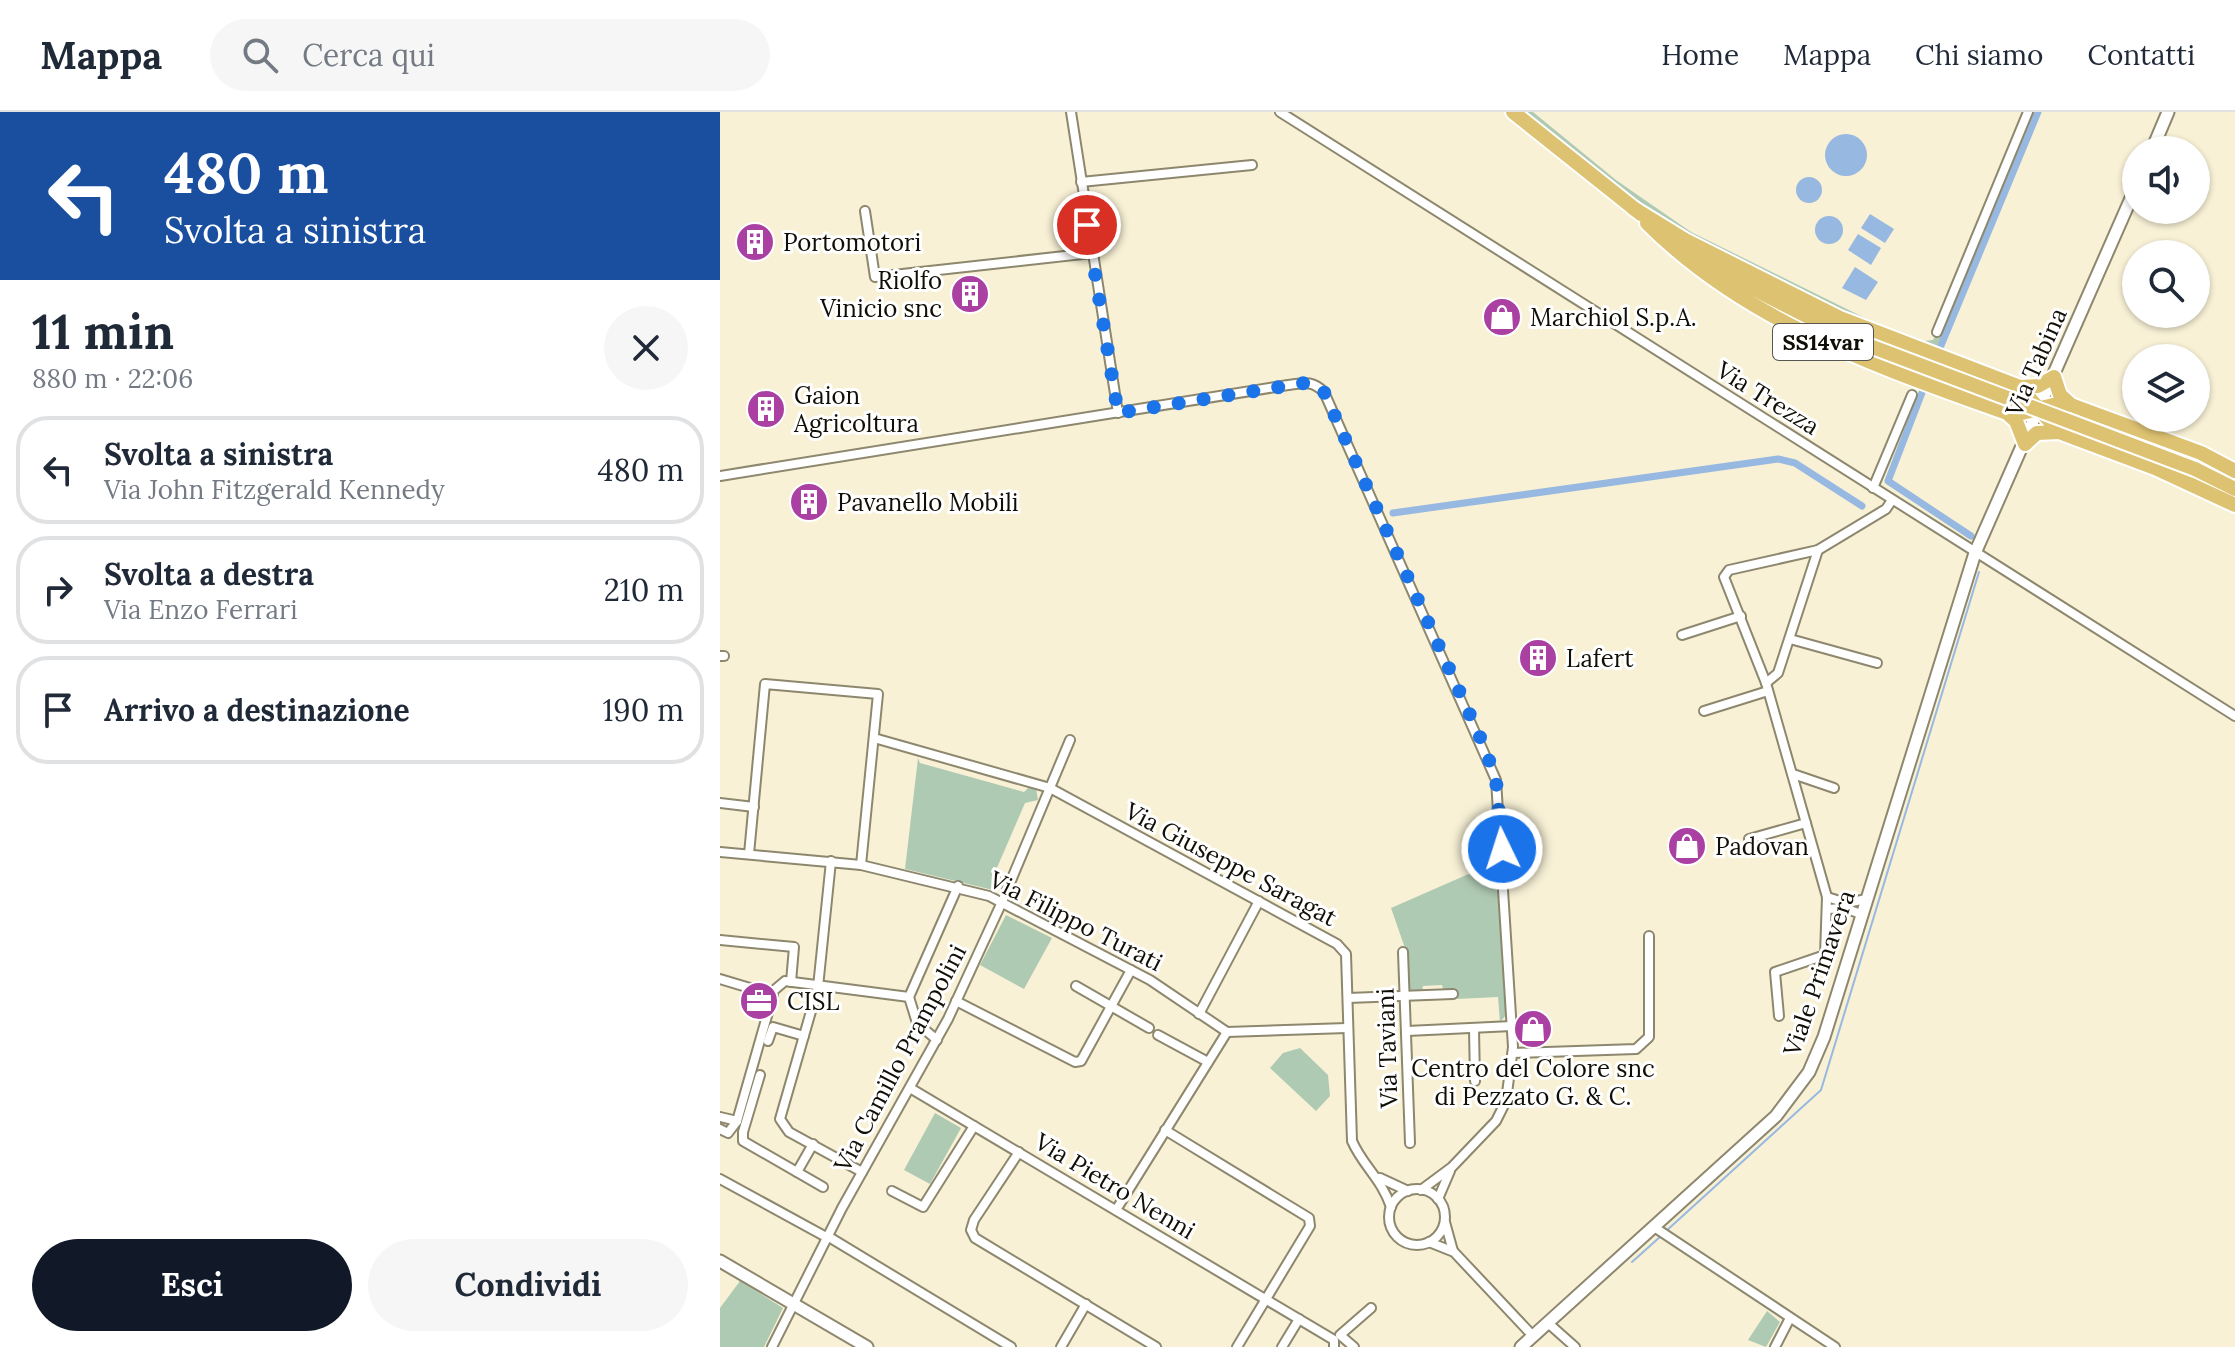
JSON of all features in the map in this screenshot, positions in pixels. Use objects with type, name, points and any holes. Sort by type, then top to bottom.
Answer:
[{"type":"highway","points":[[1513,112],[1633,208],[1744,284],[1854,340],[2195,469],[2235,489]]},
{"type":"highway","name":"SS14var","points":[[1633,208],[1685,240],[1840,318],[2020,387],[2059,432]]},
{"type":"highway","name":"SS14var","points":[[1633,208],[1705,275],[1759,310],[1865,361],[2007,413],[2028,414],[2054,404],[2071,405],[2201,453],[2235,471]]},
{"type":"highway","points":[[2020,387],[2038,386],[2054,377],[2060,395],[2071,405]]},
{"type":"highway","points":[[2007,413],[2016,421],[2025,444],[2037,433],[2059,432],[2133,459],[2235,505]]},
{"type":"main road","points":[[2158,136],[2168,112]]},
{"type":"main road","name":"Via Tabina","points":[[1975,553],[2122,219]]},
{"type":"main road","name":"Viale Primavera","points":[[1521,1347],[1656,1228],[1770,1122],[1792,1097],[1824,1037],[1975,553]]},
{"type":"main road","points":[[720,1261],[867,1347]]},
{"type":"street","points":[[1071,112],[1118,413]]},
{"type":"street","name":"Via Trezza","points":[[1280,112],[2235,716]]},
{"type":"street","points":[[1937,332],[2028,112]]},
{"type":"street","points":[[1081,182],[1252,165]]},
{"type":"street","points":[[865,211],[875,277],[1092,253]]},
{"type":"street","points":[[720,476],[1311,382],[1324,392],[1496,780],[1513,1053],[1506,1101],[1496,1121],[1452,1167],[1421,1190],[1408,1191],[1391,1207],[1390,1222],[1398,1237],[1413,1245],[1429,1242],[1440,1233],[1445,1219]]},
{"type":"street","points":[[1873,488],[1912,395]]},
{"type":"street","points":[[1779,1016],[1775,972],[1825,955],[1827,897],[1767,687],[1724,577],[1729,570],[1818,550],[1886,509],[1892,500]]},
{"type":"street","points":[[1704,711],[1767,687],[1778,673],[1818,550]]},
{"type":"street","points":[[1682,635],[1741,616]]},
{"type":"street","points":[[1790,639],[1877,663]]},
{"type":"street","points":[[749,854],[765,684],[878,694],[861,865]]},
{"type":"street","name":"Via Giuseppe Saragat","points":[[874,738],[1050,788],[1337,944],[1346,954],[1352,1141],[1357,1153],[1379,1177],[1391,1207]]},
{"type":"street","name":"Via Camillo Prampolini","points":[[772,1347],[862,1172],[937,1040],[1002,902],[1070,740]]},
{"type":"street","points":[[1793,774],[1834,788]]},
{"type":"street","points":[[720,803],[754,807]]},
{"type":"street","points":[[1749,839],[1806,823]]},
{"type":"street","name":"Via Filippo Turati","points":[[723,853],[861,865],[958,886],[1002,902],[1131,970],[1227,1032]]},
{"type":"street","points":[[831,861],[818,987],[780,1119],[789,1132],[862,1172]]},
{"type":"street","points":[[937,1040],[917,1023],[909,997],[958,886]]},
{"type":"street","points":[[1827,897],[1846,903],[1867,899]]},
{"type":"street","points":[[1199,1014],[1259,901]]},
{"type":"street","points":[[1827,909],[1845,908],[1863,915]]},
{"type":"street","points":[[1513,1053],[1636,1049],[1643,1045],[1649,1037],[1649,936]]},
{"type":"street","points":[[720,940],[794,947],[788,982]]},
{"type":"street","name":"Via Taviani","points":[[1403,952],[1410,1143]]},
{"type":"street","points":[[956,1001],[1075,1062],[1081,1061],[1131,970]]},
{"type":"street","points":[[720,979],[772,992]]},
{"type":"street","points":[[720,1129],[728,1133],[737,1121],[772,992],[788,982],[909,997]]},
{"type":"street","points":[[1076,986],[1149,1028]]},
{"type":"street","points":[[1348,998],[1453,994]]},
{"type":"street","points":[[1407,1031],[1512,1026]]},
{"type":"street","points":[[768,1041],[773,1027],[804,1036]]},
{"type":"street","points":[[1116,1210],[1227,1032],[1347,1028]]},
{"type":"street","points":[[1474,1029],[1475,1081]]},
{"type":"street","points":[[1158,1035],[1208,1062]]},
{"type":"street","points":[[760,1075],[743,1141],[823,1187]]},
{"type":"street","name":"Via Pietro Nenni","points":[[910,1088],[1334,1340],[1334,1347]]},
{"type":"street","points":[[720,1117],[737,1121]]},
{"type":"street","points":[[892,1191],[923,1207],[974,1126]]},
{"type":"street","points":[[1165,1130],[1309,1218],[1310,1226],[1237,1347]]},
{"type":"street","points":[[797,1172],[813,1144]]},
{"type":"street","points":[[1019,1152],[971,1230],[975,1238],[1156,1347]]},
{"type":"street","points":[[1438,1199],[1452,1167]]},
{"type":"street","name":"Via Giuseppe Saragat","points":[[1379,1177],[1408,1191]]},
{"type":"street","points":[[721,1183],[828,1238],[1011,1347]]},
{"type":"street","points":[[1421,1190],[1438,1199],[1454,1252]]},
{"type":"street","points":[[1656,1228],[1835,1347]]},
{"type":"street","points":[[1429,1242],[1454,1252],[1533,1336]]},
{"type":"street","points":[[1061,1347],[1086,1304]]},
{"type":"street","points":[[1354,1347],[1340,1335],[1371,1308]]},
{"type":"street","points":[[1775,1347],[1790,1318]]},
{"type":"street","points":[[1282,1347],[1299,1319]]},
{"type":"street","points":[[1548,1323],[1575,1347]]},
{"type":"green space","points":[[1521,112],[1533,112],[1616,180],[1691,232],[1875,323],[1925,341],[1933,340],[1936,335],[2029,112],[2034,112],[1936,353],[1876,330],[1699,244],[1637,204]]},
{"type":"green space","points":[[918,758],[920,763],[1024,792],[1029,787],[1036,788],[1038,800],[1025,803],[996,870],[1003,880],[1000,887],[993,890],[905,869]]},
{"type":"green space","points":[[1496,862],[1507,1014],[1500,1022],[1498,997],[1457,999],[1456,992],[1444,993],[1442,985],[1423,986],[1422,992],[1408,993],[1406,951],[1391,908]]},
{"type":"green space","points":[[1006,915],[1052,938],[1024,989],[980,965]]},
{"type":"green space","points":[[1300,1048],[1328,1075],[1330,1096],[1316,1111],[1270,1068],[1283,1053]]},
{"type":"green space","points":[[935,1113],[961,1128],[930,1184],[904,1170]]},
{"type":"green space","points":[[740,1281],[783,1308],[764,1347],[720,1347],[720,1308]]},
{"type":"green space","points":[[1767,1311],[1780,1322],[1766,1347],[1748,1340]]},
{"type":"water","points":[[1846,134],[1861,140],[1867,155],[1861,170],[1846,176],[1831,170],[1825,155],[1831,140]]},
{"type":"water","points":[[1809,177],[1818,181],[1822,190],[1818,199],[1809,203],[1800,199],[1796,190],[1800,181]]},
{"type":"water","points":[[1870,214],[1894,229],[1885,243],[1861,228]]},
{"type":"water","points":[[1829,216],[1839,220],[1843,230],[1839,240],[1829,244],[1819,240],[1815,230],[1819,220]]},
{"type":"water","points":[[1858,234],[1881,248],[1871,265],[1848,250]]},
{"type":"water","points":[[1855,267],[1878,282],[1866,300],[1842,288]]},
{"type":"waterway","points":[[1940,348],[2038,112]]},
{"type":"waterway","points":[[1923,390],[1888,481],[1971,536]]},
{"type":"waterway","points":[[1393,513],[1778,459],[1795,463],[1862,506]]},
{"type":"waterway","points":[[1665,1232],[1821,1090],[1979,572]]},
{"type":"waterway","points":[[1632,1262],[1661,1236]]},
{"type":"place","name":"Portomotori","points":[[755,242]]},
{"type":"place","name":"Riolfo Vinicio snc","points":[[970,294]]},
{"type":"place","name":"Marchiol S.p.A.","points":[[1502,317]]},
{"type":"place","name":"Gaion Agricoltura","points":[[766,409]]},
{"type":"place","name":"Pavanello Mobili","points":[[809,502]]},
{"type":"place","name":"Lafert","points":[[1538,658]]},
{"type":"place","name":"Padovan","points":[[1687,846]]},
{"type":"place","name":"CISL","points":[[759,1001]]},
{"type":"place","name":"Centro del Colore snc di Pezzato G. & C.","points":[[1533,1029]]},
{"type":"route","points":[[1087,225],[1118,413],[1311,382],[1324,392],[1484,746],[1496,780],[1502,849]]}]
